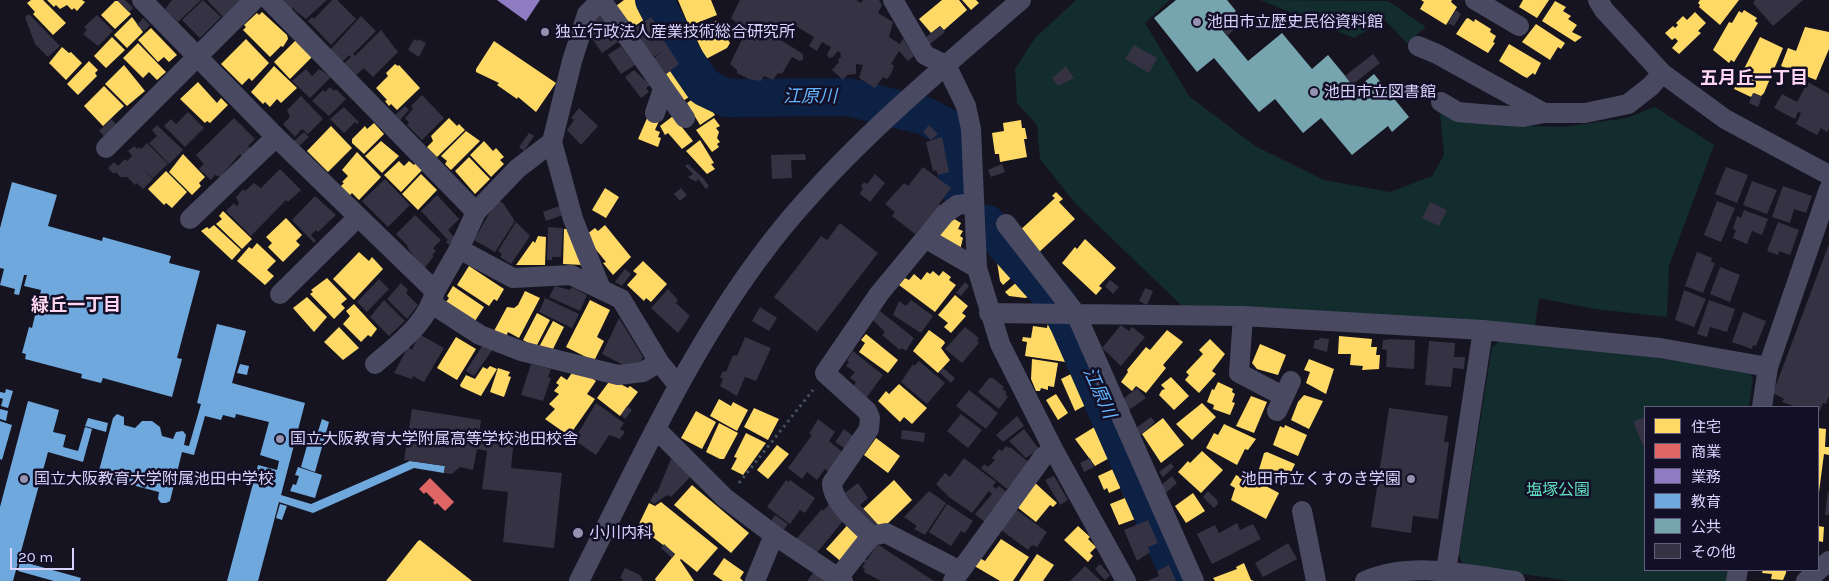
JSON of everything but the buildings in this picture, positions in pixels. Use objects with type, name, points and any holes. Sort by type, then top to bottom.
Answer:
[{"type":"street","points":[[142,0],[276,137],[358,217],[433,297],[480,335],[521,351],[618,375],[643,372],[659,362]]},
{"type":"street","points":[[106,148],[254,0]]},
{"type":"street","points":[[269,0],[476,212]]},
{"type":"street","points":[[601,289],[573,219],[552,142],[586,14],[601,0],[663,89],[686,118]]},
{"type":"street","points":[[893,0],[925,55],[946,65],[966,106],[971,129],[977,268],[989,313],[1000,344],[1053,449],[1126,581]]},
{"type":"street","points":[[579,581],[678,385],[738,288],[784,227],[833,170],[880,125],[1022,0]]},
{"type":"street","points":[[1476,0],[1503,7],[1519,26]]},
{"type":"street","points":[[1598,0],[1604,10],[1662,73],[1725,119],[1829,175]]},
{"type":"street","points":[[1418,46],[1437,54],[1544,113]]},
{"type":"street","points":[[1442,102],[1458,112],[1523,117],[1544,113],[1585,113],[1628,104],[1651,86],[1662,73]]},
{"type":"street","points":[[655,113],[663,89]]},
{"type":"street","points":[[190,219],[276,137]]},
{"type":"street","points":[[375,364],[411,333],[459,249],[476,212],[518,168],[552,142]]},
{"type":"street","points":[[1762,406],[1768,367],[1829,189]]},
{"type":"street","points":[[871,536],[832,492],[832,483],[869,429],[870,418],[867,411],[825,373],[879,294],[945,214],[957,204],[974,203]]},
{"type":"street","points":[[280,294],[358,217]]},
{"type":"street","points":[[1006,224],[1067,314],[1194,581]]},
{"type":"street","points":[[925,238],[977,268]]},
{"type":"street","points":[[459,249],[513,278],[571,275],[622,299],[659,362],[678,385]]},
{"type":"street","points":[[989,313],[1243,316],[1483,330],[1660,348],[1768,367]]},
{"type":"street","points":[[1243,316],[1239,373],[1284,396]]},
{"type":"street","points":[[1446,571],[1483,330]]},
{"type":"street","points":[[656,429],[726,498],[774,534],[840,579],[871,536],[886,533],[956,576],[1043,457],[1053,449]]},
{"type":"street","points":[[1302,511],[1316,581]]},
{"type":"street","points":[[755,581],[774,534]]},
{"type":"street","points":[[1819,570],[1829,561]]},
{"type":"street","points":[[1365,581],[1382,574],[1424,576],[1446,571],[1515,581]]},
{"type":"street","points":[[1806,581],[1818,571]]},
{"type":"path","points":[[726,498],[784,428],[825,373]]},
{"type":"green space","points":[[1076,0],[1170,0],[1145,23],[1189,96],[1255,146],[1324,180],[1390,192],[1432,176],[1444,155],[1440,113],[1472,124],[1564,127],[1626,118],[1655,107],[1714,145],[1669,266],[1667,317],[1595,309],[1539,298],[1535,326],[1183,307],[1075,203],[1040,159],[1037,125],[1017,103],[1015,69],[1035,38]]},
{"type":"green space","points":[[1260,0],[1388,1],[1426,27],[1407,43],[1385,20],[1354,38]]},
{"type":"green space","name":"塩塚公園","points":[[1501,340],[1652,357],[1747,371],[1753,377],[1749,406],[1644,406],[1644,571],[1728,571],[1727,581],[1570,581],[1468,566],[1461,561],[1459,554],[1492,347]]},
{"type":"waterway","name":"江原川","points":[[654,0],[684,58],[704,87],[727,98],[848,97],[925,116],[948,128],[956,147],[957,186],[960,190]]},
{"type":"waterway","name":"江原川","points":[[987,224],[1057,302],[1069,324],[1182,581]]},
{"type":"place","name":"池田市立歴史民俗資料館","points":[[1197,22]]},
{"type":"place","name":"独立行政法人産業技術総合研究所","points":[[545,32]]},
{"type":"place","name":"池田市立図書館","points":[[1314,92]]},
{"type":"place","name":"国立大阪教育大学附属高等学校池田校舎","points":[[280,439]]},
{"type":"place","name":"国立大阪教育大学附属池田中学校","points":[[24,479]]},
{"type":"place","name":"池田市立くすのき学園","points":[[1411,479]]},
{"type":"place","name":"小川内科","points":[[578,533]]},
{"type":"district","name":"五月丘一丁目","points":[[1754,79]]},
{"type":"district","name":"緑丘一丁目","points":[[76,306]]}]
